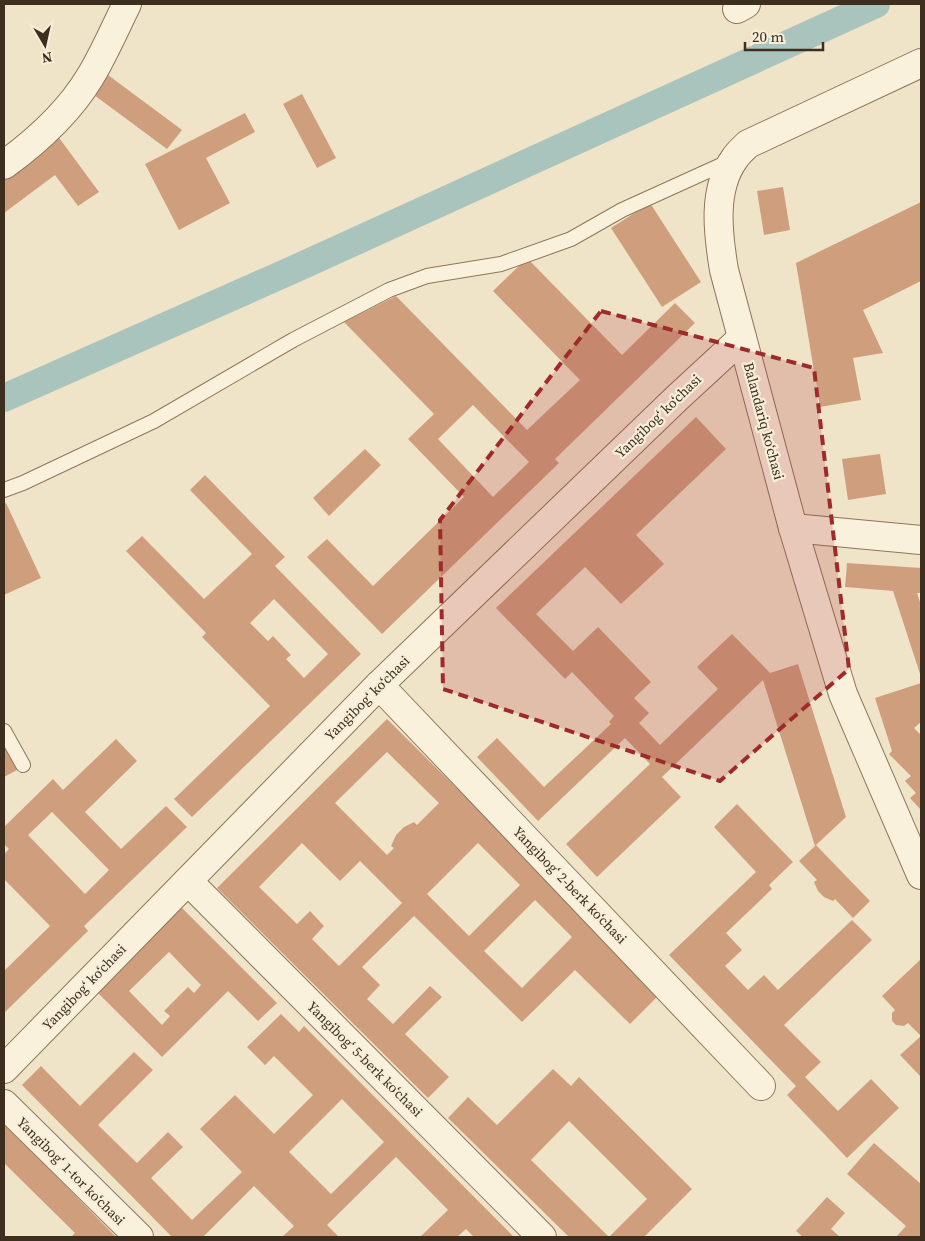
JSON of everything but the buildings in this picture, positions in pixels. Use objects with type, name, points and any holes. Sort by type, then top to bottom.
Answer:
[{"type":"street","points":[[4,164],[28,147],[64,111],[90,77],[127,4]]},
{"type":"street","name":"Balandariq koʻchasi","points":[[921,63],[748,144],[734,159],[725,178],[719,199],[720,245],[724,270],[793,528],[844,694],[921,875]]},
{"type":"street","name":"Yangibogʻ koʻchasi","points":[[4,1069],[379,685],[677,398],[742,338]]},
{"type":"street","points":[[793,528],[921,540]]},
{"type":"street","name":"Yangibogʻ 2-berk koʻchasi","points":[[379,685],[762,1086]]},
{"type":"street","name":"Yangibogʻ 5-berk koʻchasi","points":[[188,881],[542,1237]]},
{"type":"street","name":"Yangibogʻ 1-tor koʻchasi","points":[[4,1104],[139,1237]]},
{"type":"lane","points":[[4,490],[23,483],[154,421],[293,340],[389,290],[427,276],[502,264],[571,238],[622,210],[734,159]]},
{"type":"lane","points":[[4,731],[23,765]]},
{"type":"highlighted area","points":[[601,311],[814,368],[849,669],[720,781],[443,689],[440,520]]},
{"type":"waterway","points":[[4,398],[299,267],[876,4]]}]
